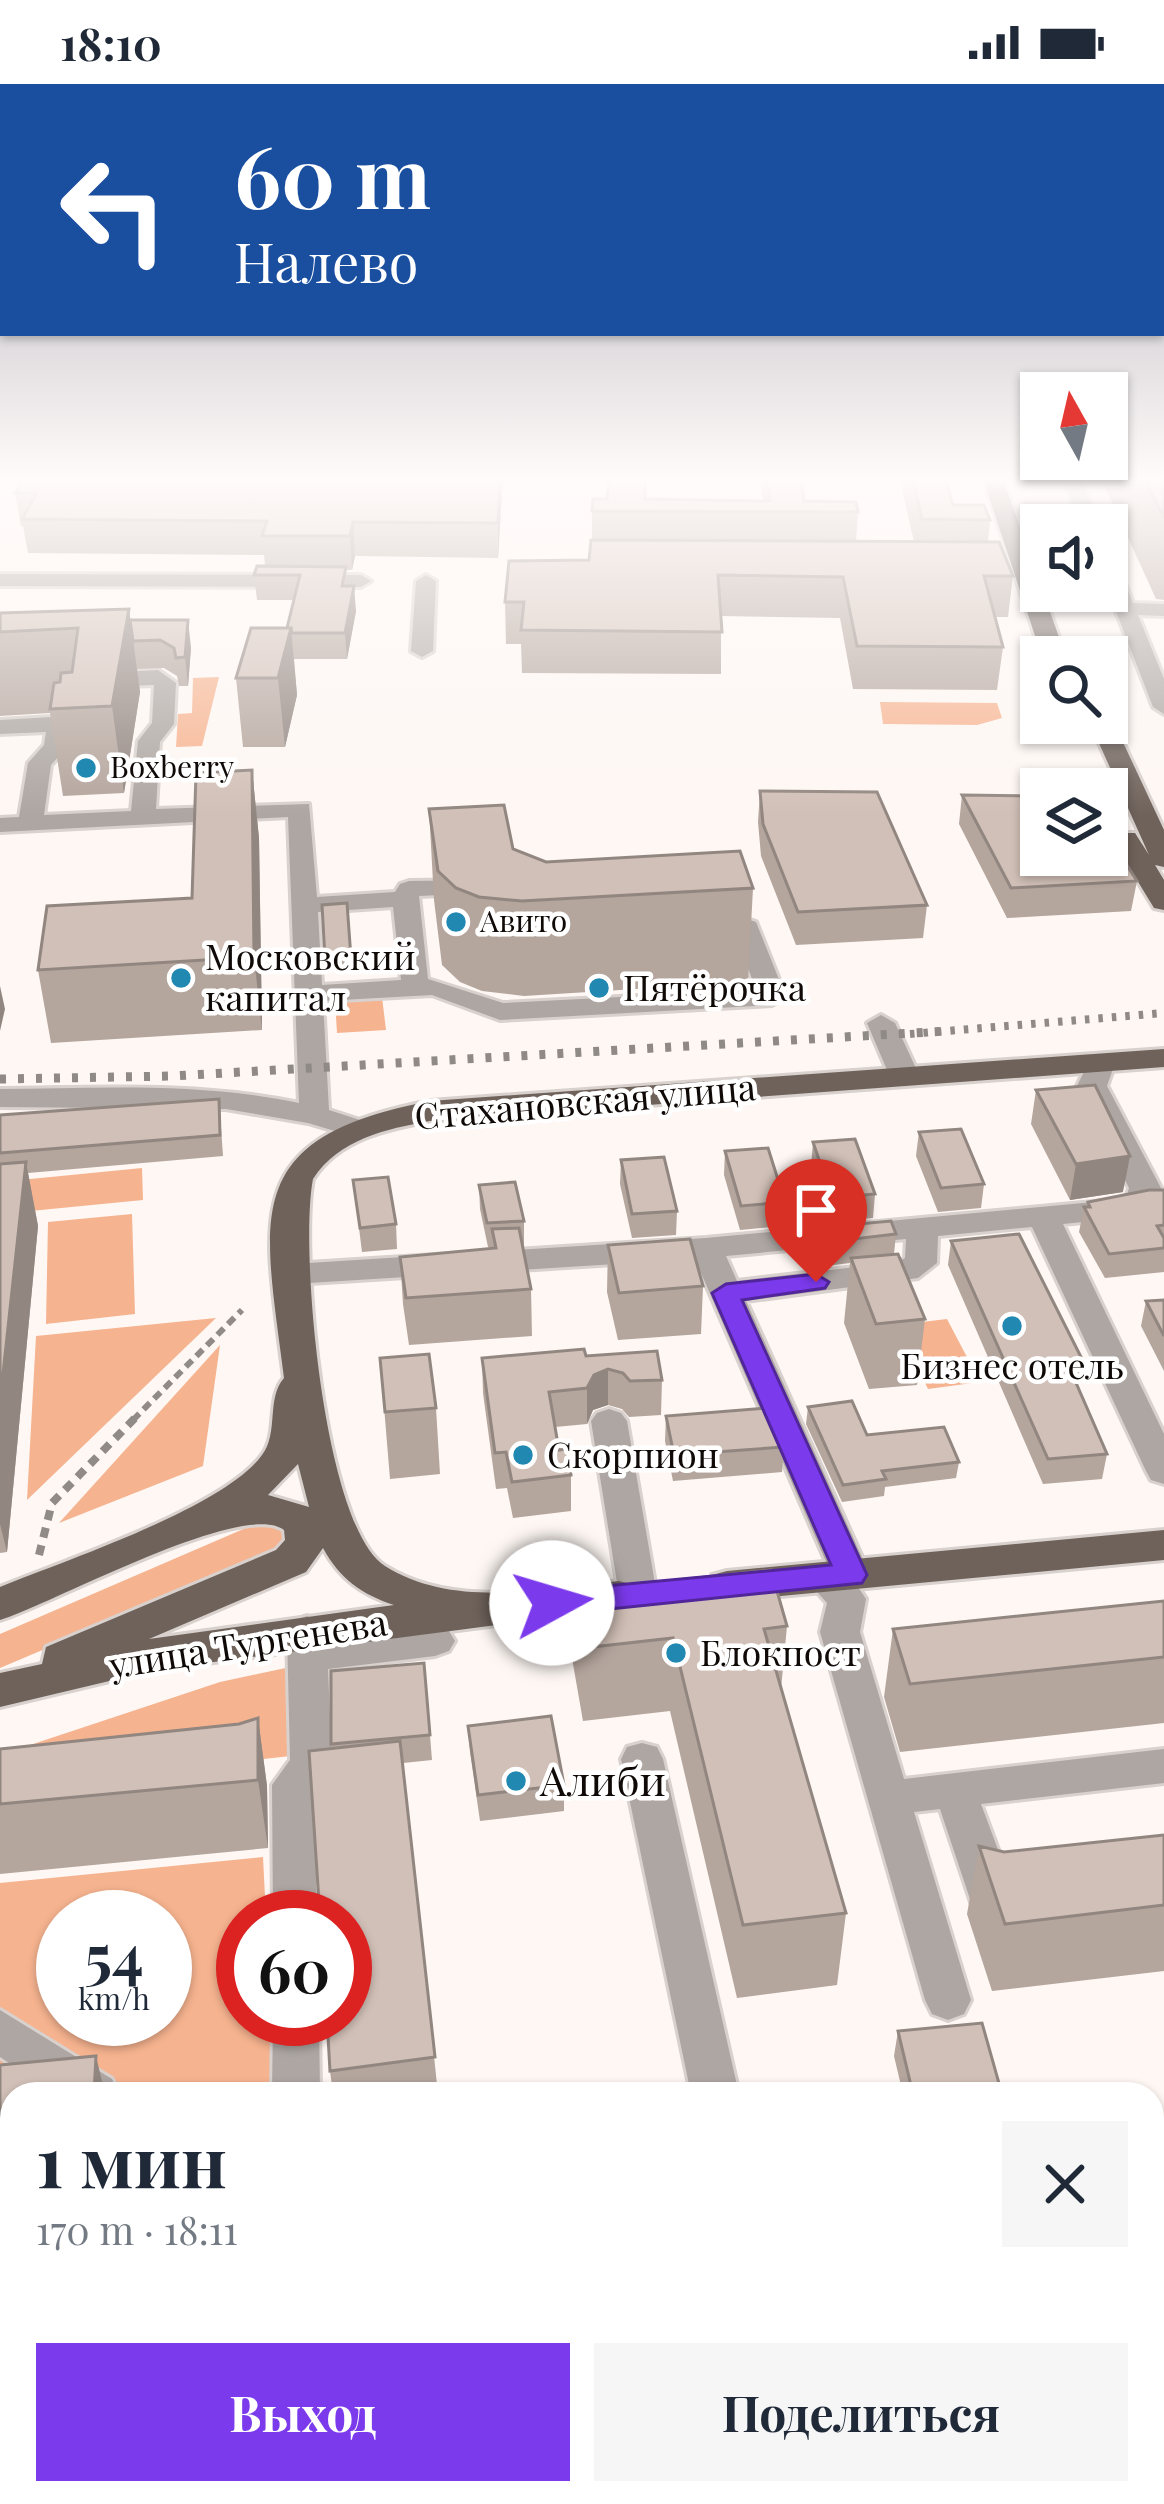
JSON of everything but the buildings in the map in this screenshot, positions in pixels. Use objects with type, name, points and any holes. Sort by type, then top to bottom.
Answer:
[{"type":"main road","points":[[1112,744],[1164,859]]},
{"type":"main road","points":[[1128,843],[1164,902]]},
{"type":"main road","name":"Стахановская улица","points":[[497,1608],[451,1606],[392,1588],[352,1563],[333,1532],[299,1359],[293,1274],[291,1207],[297,1178],[316,1154],[358,1129],[451,1109],[1164,1058]]},
{"type":"main road","points":[[0,1604],[197,1519],[241,1495],[280,1461],[286,1448],[299,1359]]},
{"type":"main road","name":"улица Тургенева","points":[[0,1688],[291,1561],[306,1542],[303,1524],[275,1509],[197,1519]]},
{"type":"main road","points":[[497,1608],[1164,1544]]},
{"type":"main road","name":"улица Тургенева","points":[[0,1688],[160,1653],[308,1644],[497,1608]]},
{"type":"street","points":[[422,651],[425,589]]},
{"type":"street","points":[[1128,609],[1164,610]]},
{"type":"street","points":[[1126,612],[1164,707]]},
{"type":"street","points":[[64,682],[164,680],[163,724],[149,741],[143,818]]},
{"type":"street","points":[[0,727],[52,724],[58,730],[55,747],[40,763],[30,824]]},
{"type":"street","points":[[0,825],[300,809],[304,905],[326,986],[314,1112]]},
{"type":"street","points":[[415,987],[405,899],[409,889],[502,884]]},
{"type":"street","points":[[304,905],[405,899]]},
{"type":"street","points":[[326,986],[435,987],[500,1012],[772,997],[746,928],[728,918],[698,919]]},
{"type":"street","points":[[881,1022],[905,1077]]},
{"type":"street","points":[[293,1274],[706,1248],[1121,1209],[1141,1200],[1145,1188],[1093,1086],[1101,1063]]},
{"type":"street","points":[[0,1098],[239,1100],[314,1112],[358,1129]]},
{"type":"street","points":[[1043,1216],[1164,1471]]},
{"type":"street","points":[[726,1293],[906,1271],[921,1263],[923,1227]]},
{"type":"street","points":[[706,1248],[847,1598],[840,1632],[948,2000]]},
{"type":"street","points":[[609,1421],[638,1594]]},
{"type":"street","points":[[295,1890],[293,1785],[311,1765],[308,1644],[436,1641]]},
{"type":"street","points":[[853,1679],[898,1675]]},
{"type":"street","points":[[642,1759],[713,2082]]},
{"type":"street","points":[[887,1798],[1164,1766]]},
{"type":"street","points":[[955,1790],[990,1898],[1033,1893]]},
{"type":"street","points":[[0,2031],[77,2082]]},
{"type":"street","points":[[296,2046],[296,2082]]},
{"type":"path","points":[[39,1555],[52,1503],[242,1310]]},
{"type":"shaded area","points":[[219,677],[202,746],[176,747],[178,714],[192,713],[193,678]]},
{"type":"shaded area","points":[[880,702],[997,703],[1002,718],[977,725],[883,724]]},
{"type":"shaded area","points":[[382,997],[386,1030],[337,1033],[335,1000]]},
{"type":"shaded area","points":[[142,1168],[143,1200],[0,1214],[0,1182]]},
{"type":"shaded area","points":[[132,1214],[135,1314],[46,1324],[48,1222]]},
{"type":"shaded area","points":[[216,1318],[27,1500],[36,1336]]},
{"type":"shaded area","points":[[947,1319],[980,1382],[928,1389],[897,1325]]},
{"type":"shaded area","points":[[220,1345],[203,1466],[59,1523]]},
{"type":"shaded area","points":[[262,1521],[294,1525],[283,1548],[0,1668],[0,1634]]},
{"type":"shaded area","points":[[295,1666],[300,1755],[0,1788],[0,1755],[220,1682]]},
{"type":"shaded area","points":[[263,1857],[265,1890],[216,1890],[216,2046],[272,2046],[274,2082],[0,2082],[0,1883]]},
{"type":"railway","points":[[945,1031],[1164,1013]]},
{"type":"railway","points":[[0,1079],[173,1076],[945,1031]]},
{"type":"railway","points":[[910,1034],[945,1031]]},
{"type":"place","name":"Boxberry","points":[[86,768]]},
{"type":"place","name":"Авито","points":[[456,922]]},
{"type":"place","name":"Московский капитал","points":[[181,978]]},
{"type":"place","name":"Пятёрочка","points":[[599,988]]},
{"type":"place","name":"Бизнес отель","points":[[1012,1326]]},
{"type":"place","name":"Скорпион","points":[[523,1455]]},
{"type":"place","name":"Блокпост","points":[[676,1653]]},
{"type":"place","name":"Алиби","points":[[516,1781]]},
{"type":"route","points":[[552,1603],[851,1575],[726,1293],[816,1282]]}]
